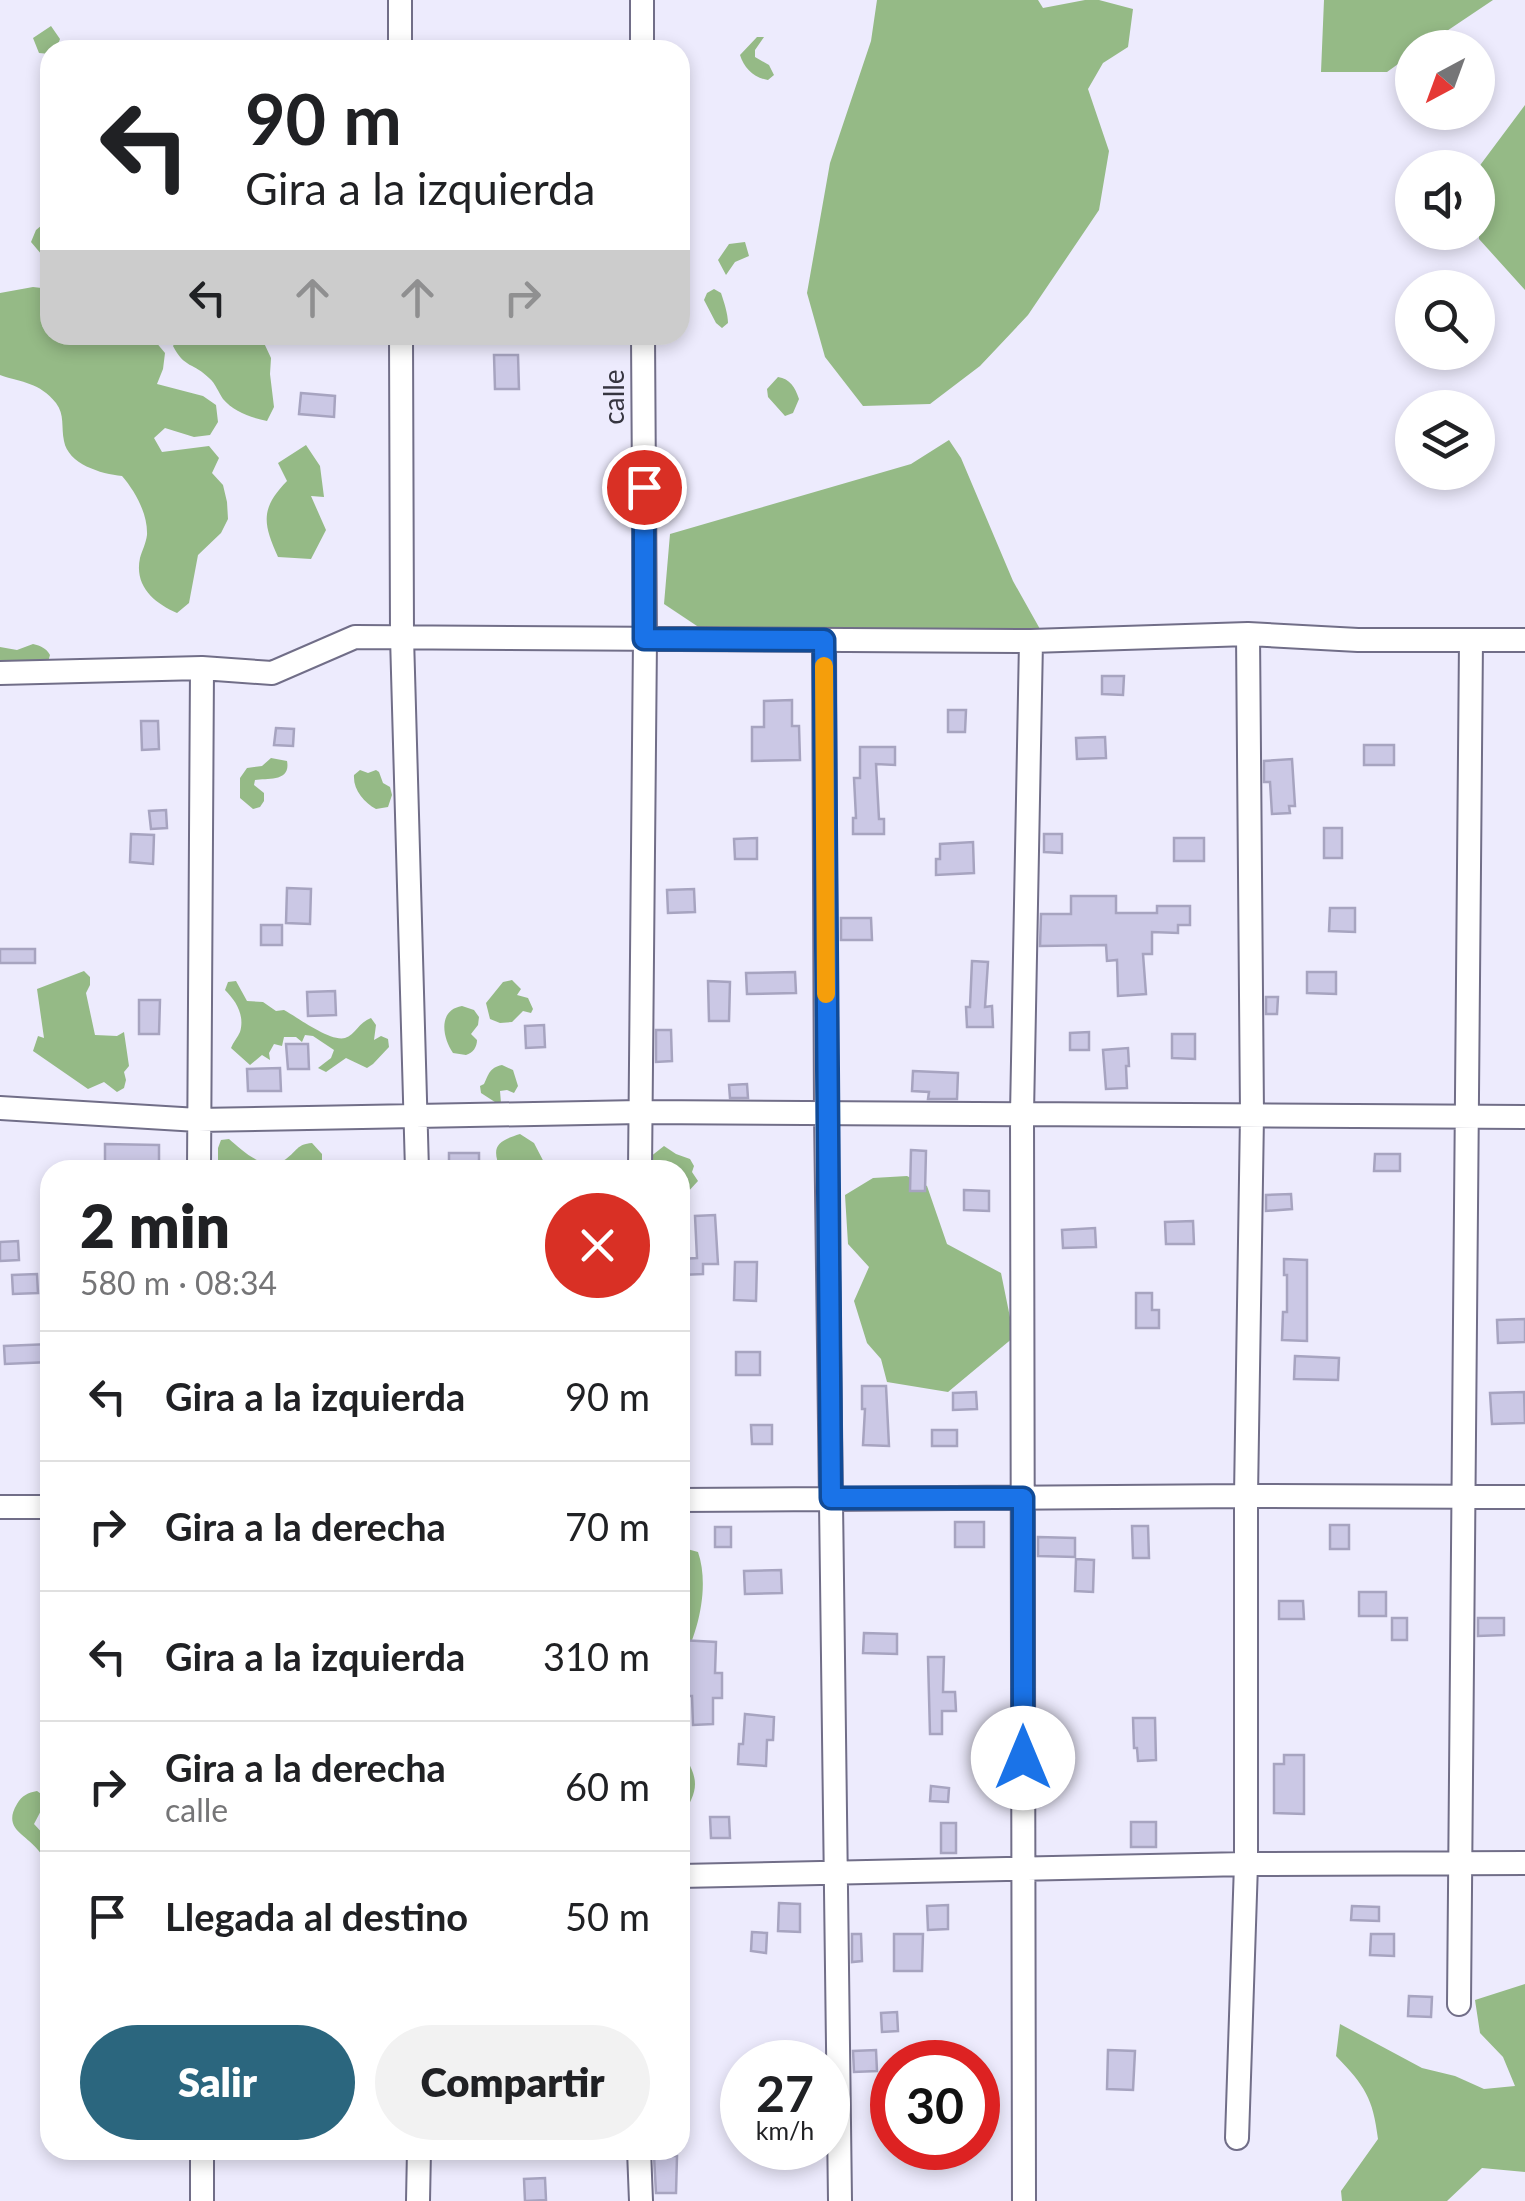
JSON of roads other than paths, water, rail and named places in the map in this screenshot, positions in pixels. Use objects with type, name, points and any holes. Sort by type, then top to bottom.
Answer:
[{"type":"street","points":[[400,0],[400,40]]},
{"type":"street","points":[[642,0],[642,40]]},
{"type":"street","points":[[401,345],[402,637],[418,1160]]},
{"type":"street","name":"calle","points":[[640,1160],[643,345]]},
{"type":"street","points":[[1237,2138],[1246,1864],[1252,1115],[1248,634]]},
{"type":"street","points":[[0,673],[202,668],[272,673],[355,637],[1031,642],[1248,634],[1358,640],[1525,640]]},
{"type":"street","points":[[824,640],[840,2201]]},
{"type":"street","points":[[1459,2004],[1471,640]]},
{"type":"street","points":[[1024,2201],[1022,1114],[1031,642]]},
{"type":"street","points":[[198,1160],[202,668]]},
{"type":"street","points":[[0,1108],[198,1120],[640,1112],[1525,1117]]},
{"type":"street","points":[[690,1500],[1525,1497]]},
{"type":"street","points":[[0,1507],[40,1507]]},
{"type":"street","points":[[690,1876],[1525,1862]]},
{"type":"street","points":[[202,2160],[202,2201]]},
{"type":"street","points":[[418,2201],[419,2160]]},
{"type":"street","points":[[640,2160],[641,2201]]}]
